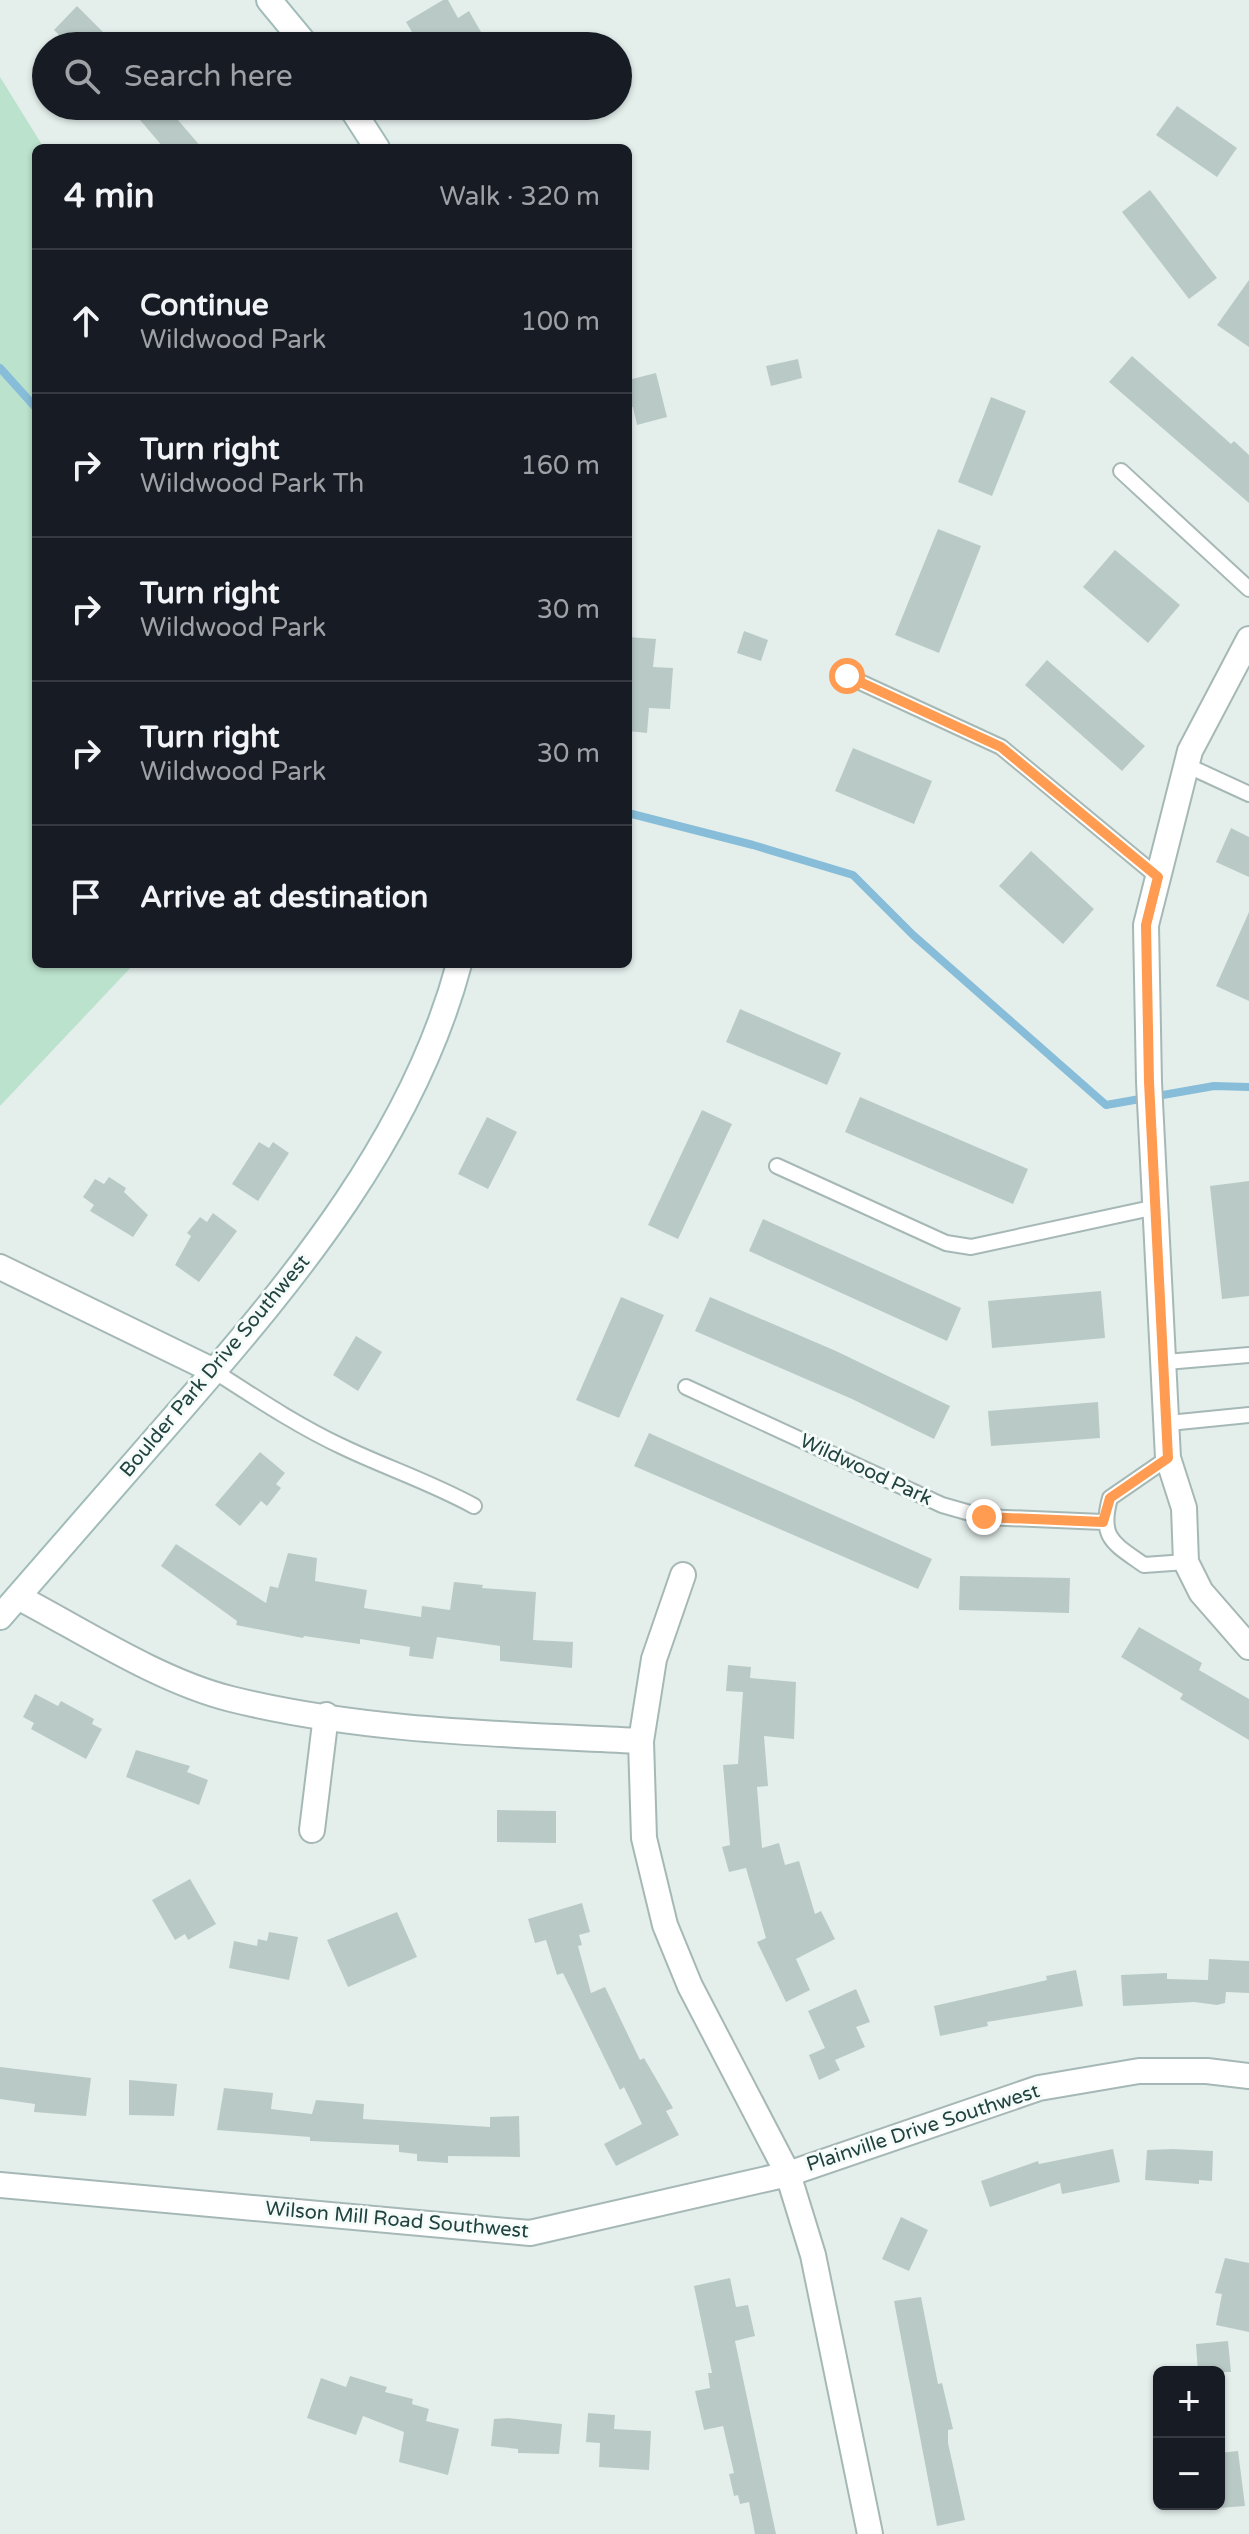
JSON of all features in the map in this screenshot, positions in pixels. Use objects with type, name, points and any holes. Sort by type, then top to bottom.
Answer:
[{"type":"street","points":[[269,0],[295,32]]},
{"type":"street","points":[[359,120],[374,144]]},
{"type":"street","points":[[1249,639],[1190,751],[1146,925],[1149,1082],[1166,1362],[1168,1458],[1184,1508],[1186,1562],[1201,1592],[1249,1647]]},
{"type":"street","name":"Boulder Park Drive Southwest","points":[[0,1617],[296,1274],[363,1178],[415,1080],[457,968]]},
{"type":"street","points":[[0,1267],[214,1371]]},
{"type":"street","points":[[683,1575],[654,1659],[641,1741],[644,1838],[665,1925],[690,1986],[788,2174],[813,2255],[870,2534]]},
{"type":"street","points":[[18,1597],[165,1673],[229,1699],[444,1731],[641,1741]]},
{"type":"street","points":[[312,1830],[326,1715]]},
{"type":"street","name":"Plainville Drive Southwest","points":[[788,2174],[1039,2088],[1139,2071],[1207,2071],[1249,2076]]},
{"type":"street","name":"Wilson Mill Road Southwest","points":[[0,2185],[530,2233],[788,2174]]},
{"type":"lane","points":[[1121,471],[1249,589]]},
{"type":"lane","points":[[847,676],[1001,747],[1158,877]]},
{"type":"lane","points":[[1186,765],[1249,794]]},
{"type":"lane","points":[[777,1166],[946,1243],[971,1247],[1156,1207]]},
{"type":"lane","points":[[1166,1362],[1249,1355]]},
{"type":"lane","points":[[214,1371],[291,1421],[346,1449],[424,1479],[474,1506]]},
{"type":"lane","name":"Wildwood Park","points":[[686,1387],[942,1505],[984,1517],[1103,1522]]},
{"type":"lane","points":[[1169,1423],[1249,1415]]},
{"type":"lane","points":[[1168,1458],[1110,1498],[1103,1522],[1112,1542],[1144,1565],[1186,1562]]},
{"type":"green space","points":[[0,77],[42,144],[32,144],[32,968],[130,968],[0,1106]]},
{"type":"building","points":[[448,0],[458,18],[469,11],[481,32],[412,32],[406,22]]},
{"type":"building","points":[[77,6],[103,32],[56,32],[54,30]]},
{"type":"building","points":[[1177,106],[1237,148],[1217,177],[1156,135]]},
{"type":"building","points":[[140,120],[178,120],[199,144],[161,144]]},
{"type":"building","points":[[1150,190],[1217,278],[1189,299],[1122,212]]},
{"type":"building","points":[[1249,280],[1249,347],[1217,325]]},
{"type":"building","points":[[1132,356],[1231,444],[1234,441],[1249,455],[1249,503],[1109,382]]},
{"type":"building","points":[[798,359],[802,378],[771,386],[766,366]]},
{"type":"building","points":[[656,373],[667,417],[637,425],[632,407],[632,379]]},
{"type":"building","points":[[991,397],[1026,411],[992,496],[958,482]]},
{"type":"building","points":[[938,529],[981,546],[939,653],[895,635]]},
{"type":"building","points":[[1115,550],[1180,605],[1148,643],[1083,587]]},
{"type":"building","points":[[744,631],[768,640],[761,661],[737,653]]},
{"type":"building","points":[[632,637],[656,639],[653,667],[673,668],[670,709],[649,708],[647,733],[632,731]]},
{"type":"building","points":[[1047,660],[1145,746],[1122,771],[1025,685]]},
{"type":"building","points":[[853,748],[932,781],[914,824],[835,791]]},
{"type":"building","points":[[1231,828],[1249,837],[1249,877],[1216,862]]},
{"type":"building","points":[[1031,851],[1094,909],[1063,944],[999,886]]},
{"type":"building","points":[[1249,912],[1249,1001],[1216,986]]},
{"type":"building","points":[[740,1009],[841,1053],[827,1085],[726,1042]]},
{"type":"building","points":[[860,1097],[1028,1169],[1013,1204],[845,1132]]},
{"type":"building","points":[[702,1110],[732,1124],[678,1239],[648,1225]]},
{"type":"building","points":[[487,1117],[517,1132],[488,1189],[458,1174]]},
{"type":"building","points":[[259,1142],[269,1148],[273,1142],[289,1153],[258,1201],[232,1184]]},
{"type":"building","points":[[109,1177],[126,1188],[124,1192],[148,1215],[133,1237],[90,1211],[94,1205],[83,1197],[95,1179],[104,1184]]},
{"type":"building","points":[[1249,1181],[1249,1296],[1222,1299],[1210,1186]]},
{"type":"building","points":[[213,1213],[237,1231],[199,1282],[175,1265],[191,1236],[187,1233],[200,1217],[207,1222]]},
{"type":"building","points":[[763,1219],[961,1308],[947,1341],[749,1251]]},
{"type":"building","points":[[1101,1291],[1105,1338],[992,1348],[988,1301]]},
{"type":"building","points":[[621,1297],[664,1315],[619,1418],[576,1400]]},
{"type":"building","points":[[710,1297],[836,1351],[950,1406],[934,1439],[852,1399],[695,1331]]},
{"type":"building","points":[[356,1336],[382,1352],[358,1391],[333,1375]]},
{"type":"building","points":[[1098,1402],[1100,1438],[991,1446],[988,1411]]},
{"type":"building","points":[[649,1433],[932,1559],[918,1589],[634,1466]]},
{"type":"building","points":[[260,1452],[285,1473],[276,1484],[281,1488],[267,1506],[261,1501],[240,1526],[215,1505]]},
{"type":"building","points":[[176,1544],[266,1603],[270,1586],[278,1588],[288,1553],[317,1558],[315,1581],[367,1590],[364,1608],[421,1617],[422,1606],[450,1610],[454,1582],[483,1585],[482,1588],[536,1592],[533,1640],[573,1642],[572,1668],[500,1661],[500,1646],[437,1637],[433,1659],[409,1656],[410,1647],[360,1639],[360,1644],[303,1638],[236,1625],[237,1621],[161,1566]]},
{"type":"building","points":[[960,1576],[1070,1578],[1069,1613],[959,1610]]},
{"type":"building","points":[[1139,1627],[1202,1663],[1199,1670],[1249,1699],[1249,1740],[1180,1699],[1183,1694],[1121,1657]]},
{"type":"building","points":[[728,1665],[751,1667],[750,1678],[796,1682],[794,1739],[764,1736],[768,1786],[757,1787],[762,1848],[779,1843],[785,1865],[799,1861],[815,1914],[821,1911],[835,1939],[796,1959],[810,1990],[786,2002],[757,1942],[766,1938],[746,1868],[729,1872],[722,1847],[730,1845],[723,1765],[738,1764],[743,1692],[726,1691]]},
{"type":"building","points":[[35,1694],[58,1706],[61,1701],[94,1719],[92,1724],[102,1729],[86,1759],[31,1729],[34,1723],[23,1717]]},
{"type":"building","points":[[136,1750],[190,1766],[187,1772],[208,1780],[199,1805],[126,1777]]},
{"type":"building","points":[[497,1810],[556,1811],[556,1843],[497,1842]]},
{"type":"building","points":[[190,1879],[216,1924],[188,1940],[185,1934],[175,1940],[152,1900]]},
{"type":"building","points":[[582,1903],[590,1932],[579,1935],[582,1945],[578,1946],[591,1993],[605,1987],[640,2060],[644,2058],[673,2108],[666,2111],[679,2135],[616,2166],[604,2144],[642,2124],[624,2087],[620,2090],[563,1973],[557,1975],[546,1940],[535,1943],[528,1919]]},
{"type":"building","points":[[397,1912],[417,1957],[348,1987],[327,1940]]},
{"type":"building","points":[[269,1932],[298,1937],[289,1980],[229,1968],[234,1941],[257,1946],[258,1939],[267,1941]]},
{"type":"building","points":[[1209,1959],[1249,1961],[1249,1993],[1226,1992],[1225,2003],[1217,2005],[1194,2002],[1123,2006],[1121,1975],[1167,1973],[1167,1979],[1208,1980]]},
{"type":"building","points":[[1076,1970],[1083,2006],[987,2022],[988,2026],[940,2036],[934,2006],[1047,1980],[1046,1976]]},
{"type":"building","points":[[856,1989],[870,2022],[856,2027],[865,2047],[835,2060],[840,2070],[819,2080],[809,2055],[825,2048],[808,2011]]},
{"type":"building","points":[[0,2067],[91,2078],[86,2116],[34,2112],[35,2104],[0,2099]]},
{"type":"building","points":[[129,2080],[177,2084],[174,2116],[129,2115]]},
{"type":"building","points":[[224,2088],[273,2093],[271,2109],[312,2114],[316,2100],[364,2104],[363,2119],[490,2127],[490,2117],[519,2116],[520,2157],[448,2156],[448,2163],[417,2161],[417,2154],[399,2152],[399,2145],[310,2141],[310,2137],[217,2130]]},
{"type":"building","points":[[1113,2149],[1120,2182],[1062,2194],[1060,2183],[990,2207],[981,2181],[1038,2161],[1039,2164]]},
{"type":"building","points":[[1147,2150],[1213,2151],[1212,2181],[1199,2180],[1199,2184],[1145,2180]]},
{"type":"building","points":[[901,2217],[928,2230],[909,2271],[882,2259]]},
{"type":"building","points":[[1225,2258],[1249,2263],[1249,2332],[1216,2325],[1222,2294],[1215,2293]]},
{"type":"building","points":[[730,2278],[736,2307],[748,2305],[755,2336],[735,2341],[776,2534],[755,2534],[749,2502],[740,2504],[738,2495],[734,2496],[729,2474],[734,2473],[723,2426],[704,2430],[695,2391],[710,2388],[708,2373],[712,2373],[694,2286]]},
{"type":"building","points":[[921,2297],[938,2384],[942,2383],[953,2429],[948,2430],[948,2443],[965,2520],[937,2526],[894,2301]]},
{"type":"building","points":[[1228,2341],[1231,2372],[1225,2372],[1225,2366],[1198,2366],[1196,2344]]},
{"type":"building","points":[[350,2376],[387,2387],[385,2392],[413,2399],[412,2404],[429,2409],[426,2421],[459,2429],[448,2475],[399,2462],[404,2432],[363,2416],[356,2435],[307,2418],[321,2378],[346,2387]]},
{"type":"building","points":[[588,2413],[615,2415],[614,2429],[651,2431],[649,2470],[599,2467],[600,2443],[586,2442]]},
{"type":"building","points":[[494,2419],[562,2424],[559,2454],[518,2453],[518,2449],[491,2446]]},
{"type":"building","points":[[1238,2451],[1245,2506],[1225,2508],[1225,2452]]},
{"type":"waterway","points":[[0,368],[32,404]]},
{"type":"waterway","points":[[632,814],[853,875],[913,935],[1106,1105],[1214,1086],[1249,1087]]},
{"type":"route","points":[[847,676],[1001,747],[1158,877],[1146,925],[1149,1082],[1169,1412],[1168,1458],[1110,1498],[1103,1522],[984,1517]]}]
